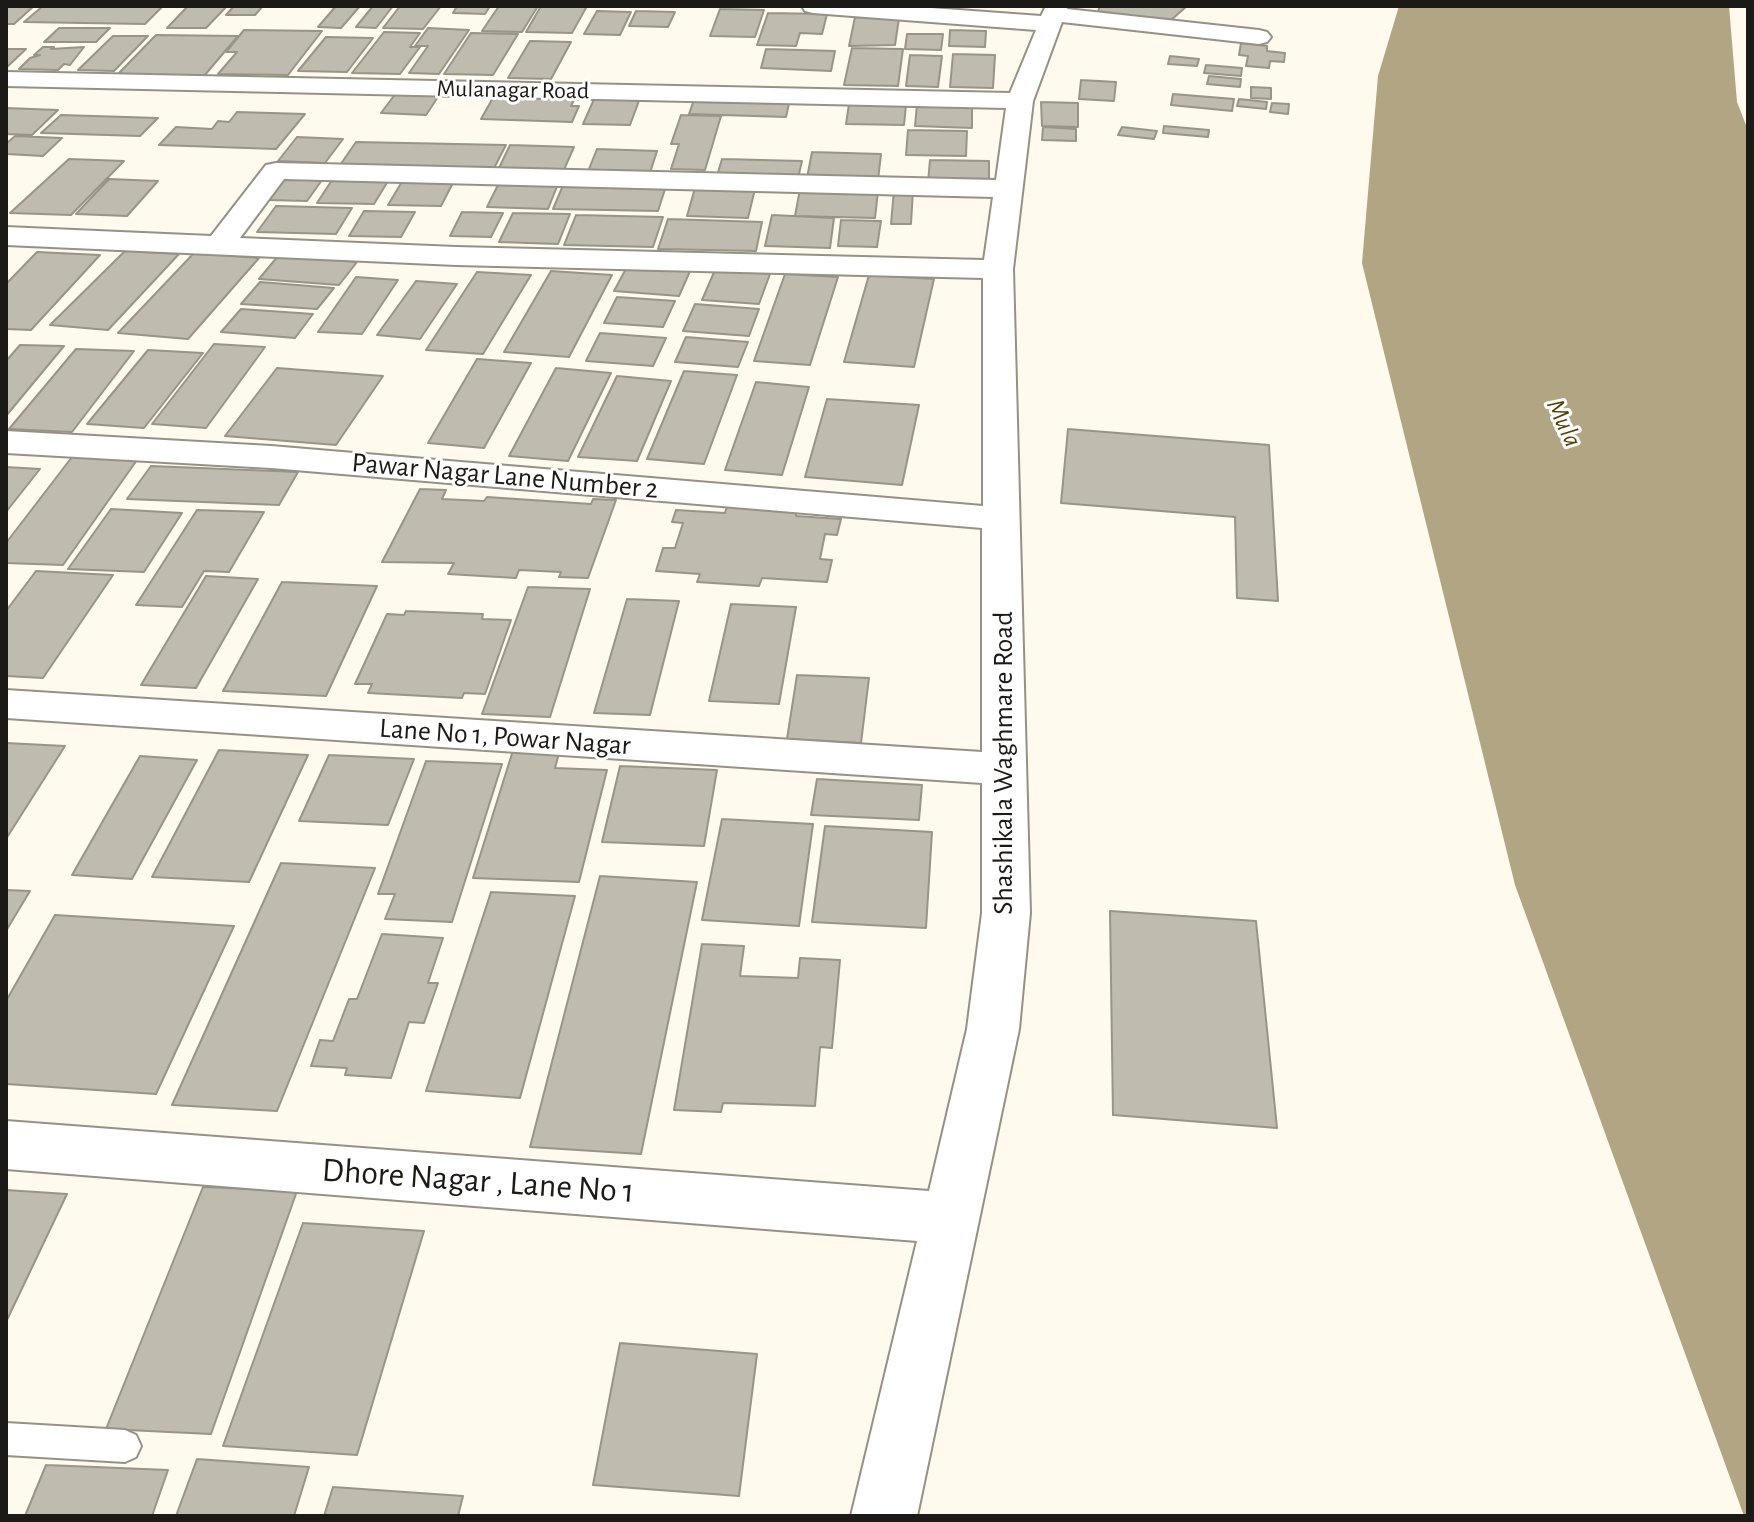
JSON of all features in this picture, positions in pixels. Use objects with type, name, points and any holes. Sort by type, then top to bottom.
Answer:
[{"type":"street","points":[[813,6],[1053,15],[1259,37]]},
{"type":"street","name":"Shashikala Waghmare Road","points":[[884,1516],[993,1029],[1006,913],[998,269],[1020,101],[1053,15]]},
{"type":"street","name":"Mulanagar Road","points":[[6,79],[1020,101]]},
{"type":"street","points":[[219,246],[276,171],[1009,189]]},
{"type":"street","points":[[6,236],[456,256],[998,269]]},
{"type":"street","name":"Pawar Nagar Lane Number 2","points":[[6,442],[271,457],[1003,519]]},
{"type":"street","name":"Lane No 1, Powar Nagar","points":[[6,704],[1005,769]]},
{"type":"street","name":"Dhore Nagar , Lane No 1","points":[[6,1145],[949,1218]]},
{"type":"lane","points":[[6,1439],[125,1446]]},
{"type":"water","name":"Mula","points":[[1399,6],[1729,6],[1737,102],[1748,130],[1748,1516],[1744,1516],[1515,885],[1362,263],[1378,76]]},
{"type":"building","points":[[6,6],[34,6],[14,24],[6,24]]},
{"type":"building","points":[[43,6],[163,6],[145,24],[24,22]]},
{"type":"building","points":[[188,6],[227,6],[206,28],[167,28]]},
{"type":"building","points":[[234,6],[263,6],[255,15],[226,15]]},
{"type":"building","points":[[336,6],[360,6],[341,28],[318,27]]},
{"type":"building","points":[[373,6],[393,6],[376,28],[356,27]]},
{"type":"building","points":[[400,6],[441,6],[423,29],[383,28]]},
{"type":"building","points":[[457,6],[490,6],[485,14],[453,13]]},
{"type":"building","points":[[499,6],[538,6],[522,32],[482,31]]},
{"type":"building","points":[[541,6],[587,6],[572,33],[526,32]]},
{"type":"building","points":[[1100,6],[1187,6],[1170,21],[1097,14]]},
{"type":"building","points":[[720,9],[764,10],[755,37],[710,36]]},
{"type":"building","points":[[597,11],[631,12],[620,35],[584,34]]},
{"type":"building","points":[[636,11],[675,12],[668,27],[629,26]]},
{"type":"building","points":[[768,13],[827,14],[822,34],[800,33],[796,46],[757,45]]},
{"type":"building","points":[[855,17],[899,18],[895,45],[849,46]]},
{"type":"building","points":[[59,28],[110,28],[96,42],[44,42]]},
{"type":"building","points":[[428,28],[469,30],[439,74],[409,73],[428,46],[415,46]]},
{"type":"building","points":[[244,30],[322,31],[288,75],[218,74],[237,52],[226,52]]},
{"type":"building","points":[[950,30],[986,31],[985,47],[949,46]]},
{"type":"building","points":[[384,32],[420,33],[410,47],[420,47],[400,74],[352,73]]},
{"type":"building","points":[[471,33],[518,34],[493,75],[444,74]]},
{"type":"building","points":[[907,34],[943,34],[941,50],[905,49]]},
{"type":"building","points":[[156,35],[238,36],[204,76],[118,74]]},
{"type":"building","points":[[113,36],[148,36],[114,71],[78,70]]},
{"type":"building","points":[[326,37],[373,38],[347,72],[298,71]]},
{"type":"building","points":[[530,41],[571,42],[551,79],[508,78]]},
{"type":"building","points":[[1241,43],[1267,46],[1267,51],[1285,53],[1284,62],[1270,61],[1269,68],[1246,66],[1248,56],[1239,55]]},
{"type":"building","points":[[43,47],[84,47],[70,65],[64,64],[58,70],[19,69],[30,58],[40,55],[34,55]]},
{"type":"building","points":[[852,48],[903,49],[898,86],[844,85]]},
{"type":"building","points":[[6,49],[26,49],[6,68]]},
{"type":"building","points":[[766,49],[835,51],[831,71],[761,68]]},
{"type":"building","points":[[953,54],[995,55],[993,88],[950,87]]},
{"type":"building","points":[[910,55],[942,56],[938,87],[906,86]]},
{"type":"building","points":[[1170,56],[1199,59],[1197,66],[1168,64]]},
{"type":"building","points":[[1206,65],[1242,68],[1241,76],[1204,73]]},
{"type":"building","points":[[1209,76],[1241,79],[1240,87],[1207,84]]},
{"type":"building","points":[[1081,80],[1116,82],[1114,101],[1079,99]]},
{"type":"building","points":[[1251,87],[1271,88],[1271,99],[1251,98]]},
{"type":"building","points":[[399,89],[442,91],[426,115],[381,113]]},
{"type":"building","points":[[1173,94],[1234,99],[1232,111],[1171,105]]},
{"type":"building","points":[[494,96],[575,98],[571,106],[579,106],[572,122],[481,119]]},
{"type":"building","points":[[595,97],[640,98],[630,125],[583,124]]},
{"type":"building","points":[[695,97],[790,99],[786,117],[689,114]]},
{"type":"building","points":[[1239,99],[1267,102],[1266,109],[1237,106]]},
{"type":"building","points":[[1041,102],[1078,103],[1078,127],[1042,126]]},
{"type":"building","points":[[1272,103],[1289,104],[1288,114],[1270,112]]},
{"type":"building","points":[[849,104],[906,105],[904,125],[846,124]]},
{"type":"building","points":[[917,104],[972,105],[972,128],[915,126]]},
{"type":"building","points":[[6,108],[58,110],[32,135],[6,134]]},
{"type":"building","points":[[237,112],[305,114],[276,149],[159,145],[176,127],[212,129],[218,121],[229,122]]},
{"type":"building","points":[[61,115],[158,118],[140,136],[41,133]]},
{"type":"building","points":[[681,115],[721,116],[705,170],[671,169],[679,144],[671,144]]},
{"type":"building","points":[[1164,126],[1209,130],[1208,137],[1163,133]]},
{"type":"building","points":[[1043,127],[1076,129],[1076,141],[1042,140]]},
{"type":"building","points":[[1122,127],[1157,131],[1154,139],[1118,135]]},
{"type":"building","points":[[908,130],[967,131],[966,156],[906,155]]},
{"type":"building","points":[[15,136],[62,138],[43,156],[6,154],[6,144]]},
{"type":"building","points":[[297,137],[343,139],[325,163],[278,161]]},
{"type":"building","points":[[356,142],[506,145],[492,172],[338,168]]},
{"type":"building","points":[[510,145],[574,147],[563,172],[498,170]]},
{"type":"building","points":[[597,149],[657,151],[649,176],[587,174]]},
{"type":"building","points":[[812,152],[881,154],[878,180],[807,178]]},
{"type":"building","points":[[69,159],[124,161],[71,215],[10,213]]},
{"type":"building","points":[[722,159],[802,161],[798,178],[717,176]]},
{"type":"building","points":[[930,160],[989,161],[989,184],[928,182]]},
{"type":"building","points":[[109,179],[158,181],[127,216],[76,214]]},
{"type":"building","points":[[284,179],[322,180],[307,201],[268,200]]},
{"type":"building","points":[[332,180],[388,181],[374,204],[317,203]]},
{"type":"building","points":[[403,180],[454,181],[441,206],[388,205]]},
{"type":"building","points":[[499,183],[558,184],[548,209],[487,207]]},
{"type":"building","points":[[564,183],[666,186],[658,211],[553,209]]},
{"type":"building","points":[[695,188],[755,189],[748,218],[687,216]]},
{"type":"building","points":[[800,189],[878,191],[875,218],[795,216]]},
{"type":"building","points":[[894,190],[913,190],[911,224],[891,224]]},
{"type":"building","points":[[276,206],[352,208],[336,234],[257,232]]},
{"type":"building","points":[[364,211],[415,212],[401,237],[349,236]]},
{"type":"building","points":[[462,212],[503,213],[491,237],[450,236]]},
{"type":"building","points":[[513,213],[570,214],[558,244],[499,242]]},
{"type":"building","points":[[576,215],[663,217],[653,247],[564,245]]},
{"type":"building","points":[[772,215],[834,218],[830,248],[765,246]]},
{"type":"building","points":[[668,219],[762,222],[756,251],[658,249]]},
{"type":"building","points":[[841,220],[881,221],[877,247],[838,246]]},
{"type":"building","points":[[125,251],[179,254],[108,330],[50,325]]},
{"type":"building","points":[[37,252],[100,255],[31,330],[6,329],[6,284]]},
{"type":"building","points":[[194,253],[259,258],[188,339],[118,333]]},
{"type":"building","points":[[278,256],[357,262],[339,285],[259,279]]},
{"type":"building","points":[[628,265],[691,269],[679,296],[614,291]]},
{"type":"building","points":[[715,270],[770,274],[759,304],[702,300]]},
{"type":"building","points":[[551,271],[612,275],[569,357],[504,352]]},
{"type":"building","points":[[477,272],[531,275],[483,354],[426,350]]},
{"type":"building","points":[[785,274],[838,277],[810,365],[754,361]]},
{"type":"building","points":[[869,275],[934,279],[914,367],[844,362]]},
{"type":"building","points":[[356,277],[398,280],[362,334],[318,332]]},
{"type":"building","points":[[416,281],[457,284],[420,339],[377,335]]},
{"type":"building","points":[[260,282],[334,288],[317,309],[241,304]]},
{"type":"building","points":[[617,297],[675,301],[663,327],[604,323]]},
{"type":"building","points":[[695,304],[759,309],[749,336],[683,331]]},
{"type":"building","points":[[241,309],[313,314],[295,338],[221,332]]},
{"type":"building","points":[[600,333],[666,338],[653,366],[586,361]]},
{"type":"building","points":[[686,337],[748,342],[738,367],[675,362]]},
{"type":"building","points":[[214,344],[265,347],[206,428],[152,424]]},
{"type":"building","points":[[20,345],[64,346],[6,416],[6,361]]},
{"type":"building","points":[[76,349],[134,351],[72,432],[9,429]]},
{"type":"building","points":[[148,350],[203,353],[144,428],[87,424]]},
{"type":"building","points":[[477,359],[531,363],[484,448],[428,443]]},
{"type":"building","points":[[277,368],[383,376],[336,445],[225,436]]},
{"type":"building","points":[[556,368],[611,373],[568,461],[509,456]]},
{"type":"building","points":[[684,371],[737,375],[704,464],[647,459]]},
{"type":"building","points":[[617,376],[671,381],[637,461],[578,457]]},
{"type":"building","points":[[756,382],[809,387],[782,475],[725,470]]},
{"type":"building","points":[[827,399],[919,405],[902,485],[805,477]]},
{"type":"building","points":[[1068,429],[1269,445],[1278,601],[1237,598],[1235,517],[1061,503]]},
{"type":"building","points":[[72,457],[137,460],[63,565],[6,563],[6,543]]},
{"type":"building","points":[[151,466],[298,472],[279,505],[127,499]]},
{"type":"building","points":[[6,467],[40,469],[6,512]]},
{"type":"building","points":[[420,489],[446,490],[442,499],[484,501],[487,497],[591,504],[593,499],[616,500],[588,578],[559,577],[561,572],[519,570],[516,578],[448,574],[454,563],[382,562]]},
{"type":"building","points":[[727,506],[797,511],[796,516],[841,519],[837,535],[825,534],[820,559],[832,560],[827,582],[762,578],[759,586],[697,582],[700,574],[656,571],[663,548],[675,548],[683,523],[672,522],[676,510],[725,513]]},
{"type":"building","points":[[111,509],[182,513],[144,572],[68,569]]},
{"type":"building","points":[[197,510],[264,512],[229,572],[204,571],[182,607],[136,605]]},
{"type":"building","points":[[36,571],[113,575],[43,678],[6,676],[6,611]]},
{"type":"building","points":[[206,576],[258,579],[196,688],[141,685]]},
{"type":"building","points":[[282,582],[377,586],[326,696],[223,691]]},
{"type":"building","points":[[528,587],[590,589],[550,717],[482,714]]},
{"type":"building","points":[[627,599],[679,601],[650,715],[594,713]]},
{"type":"building","points":[[731,604],[796,607],[779,704],[709,701]]},
{"type":"building","points":[[406,611],[483,614],[482,619],[511,620],[485,694],[464,693],[462,698],[368,693],[372,684],[355,684],[387,614],[404,615]]},
{"type":"building","points":[[797,675],[869,678],[861,743],[787,739]]},
{"type":"building","points":[[6,743],[65,746],[6,839]]},
{"type":"building","points":[[515,744],[561,746],[555,768],[607,770],[579,882],[473,878]]},
{"type":"building","points":[[219,750],[308,755],[249,882],[152,877]]},
{"type":"building","points":[[329,755],[414,759],[388,825],[299,821]]},
{"type":"building","points":[[140,756],[197,760],[132,879],[72,875]]},
{"type":"building","points":[[426,761],[502,764],[452,922],[385,919],[395,894],[378,894]]},
{"type":"building","points":[[620,766],[717,770],[704,846],[602,842]]},
{"type":"building","points":[[817,779],[922,785],[919,820],[811,815]]},
{"type":"building","points":[[722,819],[813,824],[799,926],[702,920]]},
{"type":"building","points":[[825,826],[932,832],[926,928],[812,922]]},
{"type":"building","points":[[281,863],[375,868],[277,1111],[172,1105]]},
{"type":"building","points":[[600,876],[697,882],[641,1154],[530,1147]]},
{"type":"building","points":[[6,890],[30,891],[6,931]]},
{"type":"building","points":[[491,892],[575,896],[520,1098],[426,1091]]},
{"type":"building","points":[[1110,911],[1256,921],[1277,1128],[1113,1115]]},
{"type":"building","points":[[55,915],[234,926],[156,1094],[6,1084],[6,1001]]},
{"type":"building","points":[[382,934],[443,938],[428,983],[438,983],[424,1023],[409,1022],[391,1078],[345,1075],[347,1068],[311,1066],[320,1040],[333,1041],[349,999],[357,999]]},
{"type":"building","points":[[702,944],[744,946],[740,976],[798,978],[800,958],[840,960],[832,1048],[820,1047],[815,1106],[723,1103],[721,1112],[674,1110]]},
{"type":"building","points":[[203,1187],[297,1191],[211,1434],[106,1429]]},
{"type":"building","points":[[6,1190],[67,1194],[6,1322]]},
{"type":"building","points":[[303,1223],[424,1231],[357,1455],[223,1446]]},
{"type":"building","points":[[620,1343],[757,1354],[739,1496],[593,1485]]},
{"type":"building","points":[[197,1459],[309,1467],[294,1516],[176,1516]]},
{"type":"building","points":[[46,1465],[168,1470],[152,1516],[25,1516]]},
{"type":"building","points":[[333,1487],[463,1496],[458,1516],[324,1516]]}]
